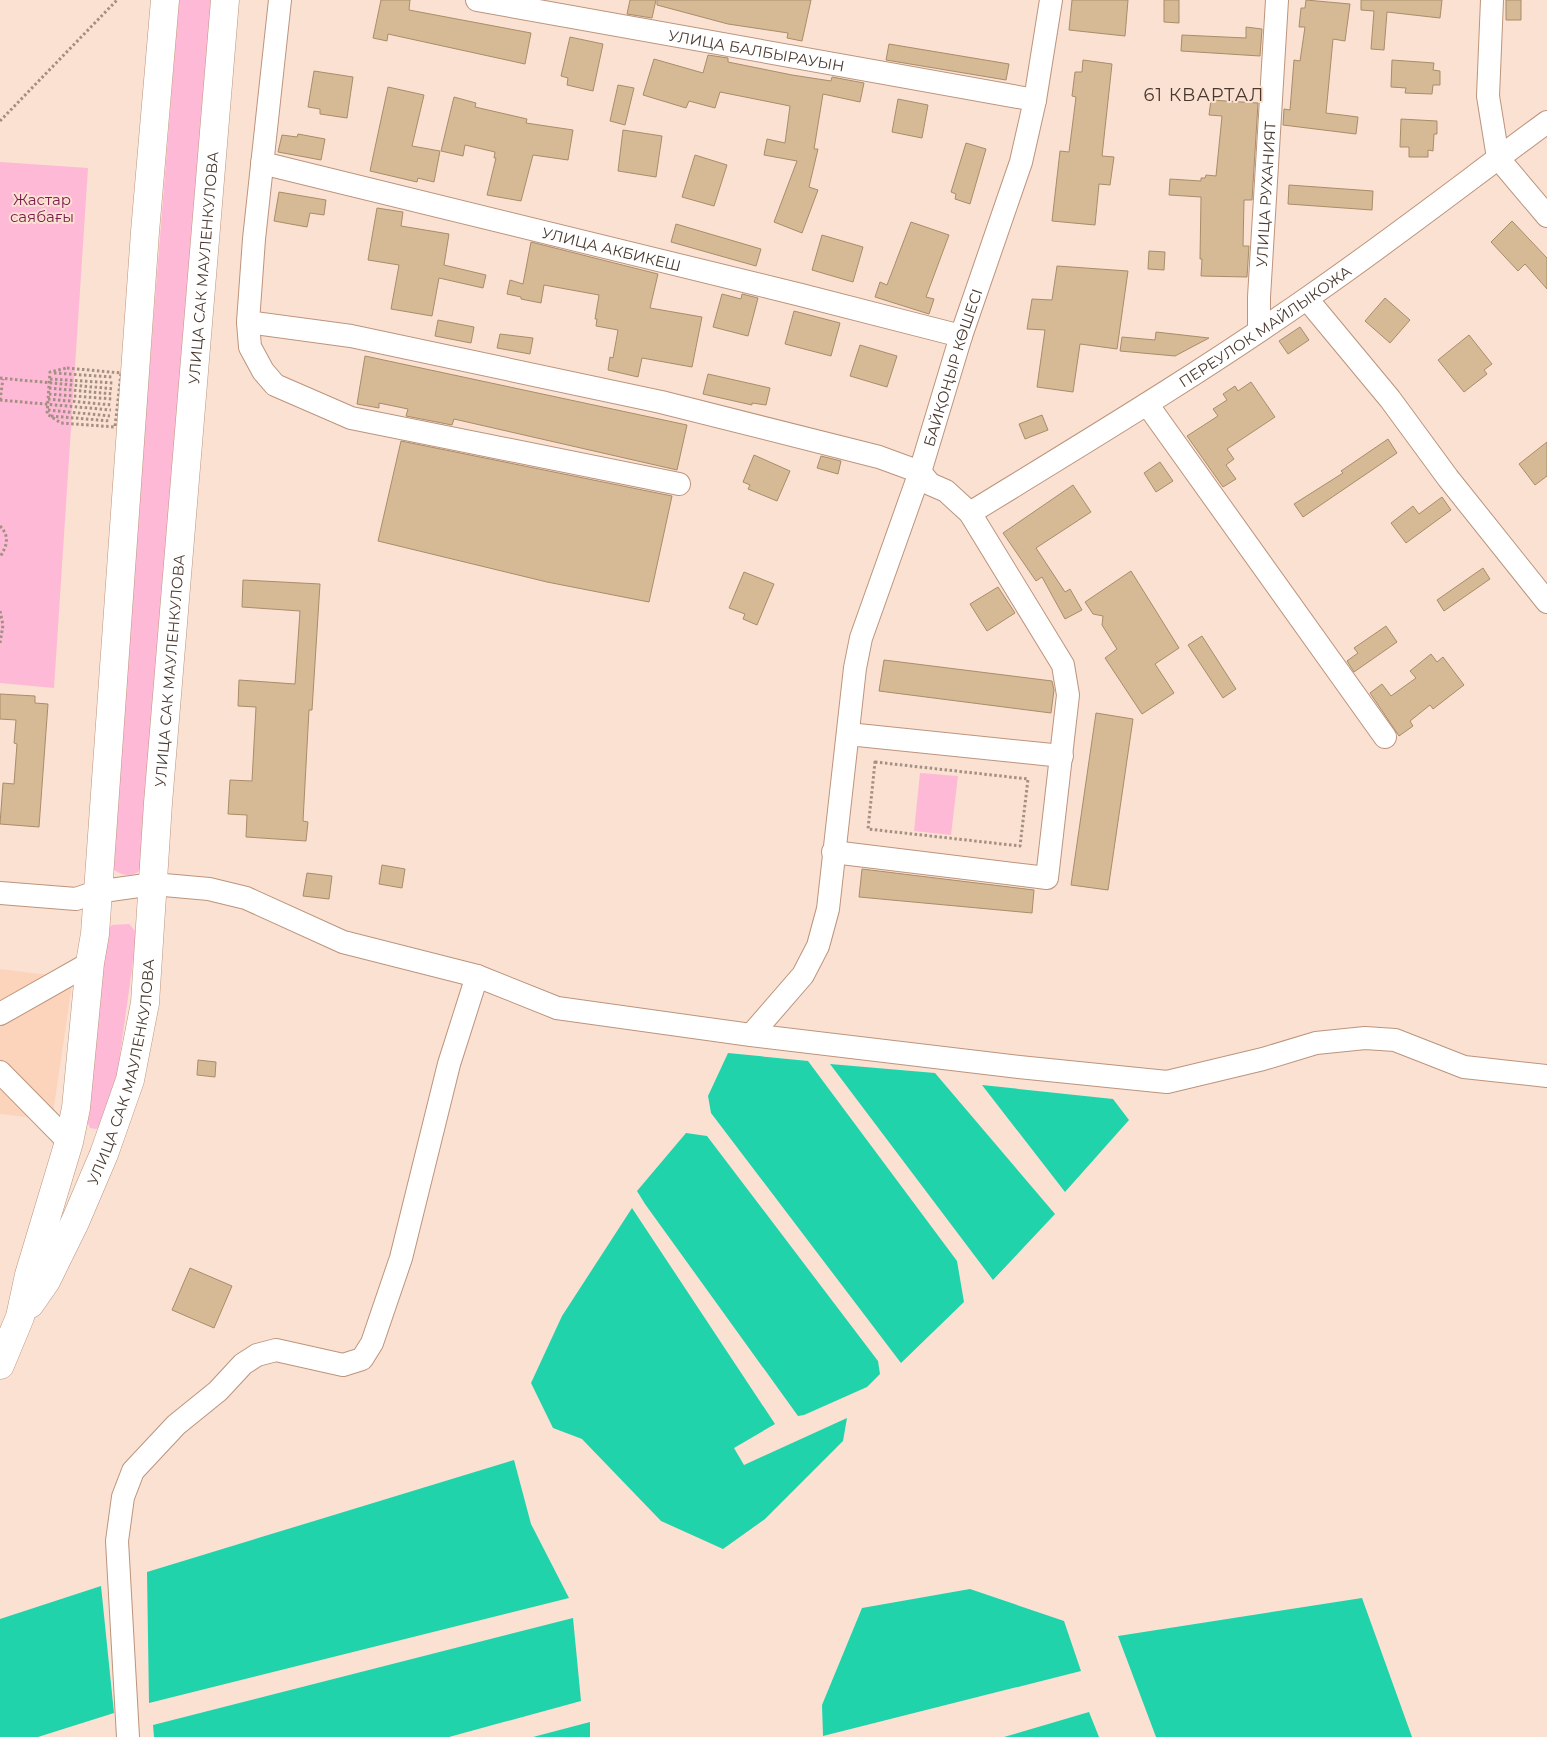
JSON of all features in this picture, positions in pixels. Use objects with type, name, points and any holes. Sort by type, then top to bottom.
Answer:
[{"type":"main road","name":"УЛИЦА САК МАУЛЕНКУЛОВА","points":[[0,1365],[20,1317],[29,1275],[69,1142],[76,1108],[90,963],[95,934],[96,892],[145,232],[166,0]]},
{"type":"main road","name":"УЛИЦА САК МАУЛЕНКУЛОВА","points":[[20,1317],[46,1281],[104,1154],[130,1080],[145,1003],[225,0]]},
{"type":"street","points":[[280,0],[262,163],[248,322],[250,347],[263,371],[275,385],[351,418],[679,484]]},
{"type":"street","name":"УЛИЦА БАЛБЫРАУЫН","points":[[477,0],[1035,100]]},
{"type":"street","name":"БАЙҚОҢЫР КӨШЕСІ","points":[[751,1035],[803,975],[818,946],[828,909],[855,668],[861,638],[920,472],[961,336],[1022,162],[1035,100],[1051,0]]},
{"type":"street","name":"УЛИЦА РУХАНИЯТ","points":[[1259,329],[1259,287],[1277,0]]},
{"type":"street","points":[[1492,0],[1488,96],[1498,158],[1547,216]]},
{"type":"street","name":"ПЕРЕУЛОК МАЙЛЫКОЖА","points":[[970,513],[1147,404],[1307,299],[1412,225],[1547,122]]},
{"type":"street","name":"УЛИЦА АКБИКЕШ","points":[[262,163],[961,336]]},
{"type":"street","points":[[1307,299],[1390,399],[1448,478],[1547,602]]},
{"type":"street","points":[[248,322],[351,336],[661,402],[879,458],[920,472],[930,484],[946,491],[970,513],[1063,665],[1068,695],[1047,878],[833,852]]},
{"type":"street","points":[[1147,404],[1385,737]]},
{"type":"street","points":[[848,734],[1062,756]]},
{"type":"street","points":[[0,893],[76,899],[96,892],[153,884],[208,889],[246,898],[343,942],[477,976],[557,1008],[751,1035],[1020,1067],[1167,1082],[1263,1059],[1316,1043],[1366,1038],[1394,1040],[1464,1067],[1547,1076]]},
{"type":"street","points":[[0,1014],[90,963]]},
{"type":"street","points":[[128,1737],[117,1541],[123,1497],[133,1472],[176,1425],[218,1390],[243,1364],[257,1355],[276,1350],[343,1366],[362,1359],[372,1343],[401,1258],[449,1064],[477,976]]},
{"type":"street","points":[[0,1072],[69,1142]]},
{"type":"path","points":[[0,121],[117,0]]},
{"type":"path","points":[[50,372],[67,368],[121,373]]},
{"type":"path","points":[[50,372],[121,378]]},
{"type":"path","points":[[50,372],[47,414],[61,423],[115,427]]},
{"type":"path","points":[[117,411],[0,400],[1,378],[120,384]]},
{"type":"path","points":[[50,380],[119,389]]},
{"type":"path","points":[[49,388],[119,394]]},
{"type":"path","points":[[49,394],[118,399]]},
{"type":"path","points":[[48,399],[117,405]]},
{"type":"path","points":[[48,410],[116,416]]},
{"type":"path","points":[[51,416],[115,422]]},
{"type":"path","points":[[0,526],[5,531],[7,539],[0,557]]},
{"type":"path","points":[[0,611],[3,626],[0,643]]},
{"type":"path","points":[[875,762],[1028,779],[1020,846],[868,829],[875,762]]},
{"type":"shaded area","points":[[0,969],[73,978],[52,1120],[0,1114]]},
{"type":"shaded area","points":[[728,1053],[808,1061],[957,1261],[964,1302],[901,1363],[711,1113],[708,1096]]},
{"type":"shaded area","points":[[830,1064],[935,1073],[1055,1214],[993,1280]]},
{"type":"shaded area","points":[[982,1085],[1113,1099],[1129,1120],[1065,1192]]},
{"type":"shaded area","points":[[686,1133],[707,1136],[878,1361],[880,1374],[867,1387],[798,1416],[645,1204],[637,1191]]},
{"type":"shaded area","points":[[632,1208],[775,1424],[734,1448],[744,1465],[847,1418],[843,1441],[765,1519],[723,1549],[661,1521],[582,1439],[553,1428],[531,1383],[562,1316]]},
{"type":"shaded area","points":[[514,1460],[531,1524],[569,1598],[149,1703],[147,1572]]},
{"type":"shaded area","points":[[101,1586],[114,1713],[38,1737],[0,1737],[0,1619]]},
{"type":"shaded area","points":[[970,1589],[1064,1621],[1081,1671],[823,1736],[822,1705],[862,1608]]},
{"type":"shaded area","points":[[1362,1598],[1412,1737],[1156,1737],[1118,1636]]},
{"type":"shaded area","points":[[573,1618],[581,1701],[449,1737],[154,1737],[153,1725]]},
{"type":"shaded area","points":[[1089,1712],[1099,1737],[1004,1737]]},
{"type":"shaded area","points":[[590,1722],[590,1737],[533,1737]]},
{"type":"green space","points":[[179,0],[212,0],[143,868],[136,873],[126,875],[114,870],[110,862]]},
{"type":"green space","name":"Жастар саябағы","points":[[0,162],[88,168],[54,688],[0,683]]},
{"type":"green space","points":[[920,773],[958,776],[951,835],[914,831]]},
{"type":"green space","points":[[129,924],[137,933],[113,1105],[106,1120],[96,1129],[90,1128],[86,1118],[104,931],[112,925]]},
{"type":"building","points":[[381,0],[410,0],[409,10],[531,33],[525,64],[388,34],[387,41],[373,38]]},
{"type":"building","points":[[630,0],[656,0],[652,18],[627,14]]},
{"type":"building","points":[[657,0],[811,0],[802,41],[787,38],[788,33],[728,24],[657,5]]},
{"type":"building","points":[[1072,0],[1128,0],[1125,36],[1069,30]]},
{"type":"building","points":[[1164,0],[1179,0],[1179,23],[1164,22]]},
{"type":"building","points":[[1306,0],[1350,4],[1345,41],[1333,39],[1326,113],[1358,117],[1356,134],[1283,125],[1284,109],[1290,110],[1294,60],[1300,61],[1305,27],[1299,27],[1301,8],[1305,8]]},
{"type":"building","points":[[1361,0],[1442,0],[1440,18],[1387,12],[1384,50],[1371,49],[1374,11],[1361,10]]},
{"type":"building","points":[[1506,0],[1521,0],[1521,20],[1506,20]]},
{"type":"building","points":[[1246,27],[1262,29],[1260,56],[1181,51],[1182,35],[1246,38]]},
{"type":"building","points":[[570,37],[603,44],[593,91],[567,85],[568,78],[561,76]]},
{"type":"building","points":[[889,44],[1009,64],[1006,80],[886,60]]},
{"type":"building","points":[[708,55],[728,58],[728,62],[792,75],[831,81],[832,77],[864,83],[860,102],[823,94],[814,149],[818,149],[809,187],[818,190],[802,233],[774,222],[797,161],[764,155],[767,139],[785,143],[790,106],[720,92],[715,108],[689,101],[686,108],[643,95],[654,59],[703,73]]},
{"type":"building","points":[[1083,60],[1112,64],[1102,156],[1114,157],[1110,185],[1099,184],[1095,225],[1052,221],[1060,151],[1069,152],[1076,97],[1072,96],[1075,72],[1082,72]]},
{"type":"building","points":[[1392,60],[1434,63],[1433,70],[1440,71],[1440,85],[1433,85],[1432,94],[1405,93],[1406,88],[1391,87]]},
{"type":"building","points":[[314,71],[353,77],[347,118],[320,114],[320,109],[308,107]]},
{"type":"building","points":[[618,85],[634,88],[625,125],[610,121]]},
{"type":"building","points":[[388,87],[424,95],[412,146],[440,151],[434,182],[418,178],[417,182],[370,171]]},
{"type":"building","points":[[454,97],[476,103],[475,107],[527,119],[526,123],[573,130],[568,160],[533,155],[521,201],[487,195],[496,158],[494,158],[495,152],[465,145],[463,156],[441,151]]},
{"type":"building","points":[[898,99],[928,105],[922,138],[892,132]]},
{"type":"building","points":[[1211,100],[1258,103],[1252,200],[1244,200],[1243,246],[1249,246],[1247,277],[1201,276],[1201,197],[1169,195],[1170,179],[1201,181],[1201,178],[1205,178],[1206,175],[1216,176],[1222,116],[1209,115]]},
{"type":"building","points":[[1401,119],[1437,121],[1437,134],[1434,134],[1433,151],[1428,150],[1428,157],[1409,157],[1409,147],[1400,147]]},
{"type":"building","points":[[623,130],[662,136],[656,177],[618,171]]},
{"type":"building","points":[[298,134],[325,139],[321,160],[278,152],[282,135],[297,137]]},
{"type":"building","points":[[966,143],[986,149],[970,204],[955,199],[956,194],[951,192]]},
{"type":"building","points":[[695,155],[727,165],[714,206],[682,197]]},
{"type":"building","points":[[1289,185],[1373,191],[1372,210],[1288,204]]},
{"type":"building","points":[[279,192],[326,200],[324,215],[310,213],[307,227],[274,221]]},
{"type":"building","points":[[377,208],[403,212],[401,226],[449,234],[444,265],[486,275],[483,288],[439,278],[432,316],[391,309],[399,265],[368,260]]},
{"type":"building","points":[[1512,221],[1547,258],[1547,289],[1525,264],[1518,271],[1491,242]]},
{"type":"building","points":[[911,222],[949,235],[926,297],[934,299],[929,314],[875,297],[880,282],[887,285]]},
{"type":"building","points":[[676,224],[761,249],[756,266],[671,242]]},
{"type":"building","points":[[822,235],[863,247],[853,282],[812,270]]},
{"type":"building","points":[[531,242],[658,274],[650,308],[702,317],[692,367],[642,358],[638,377],[608,370],[610,357],[613,358],[618,330],[596,326],[597,319],[595,319],[599,295],[544,285],[541,303],[507,294],[510,280],[523,284]]},
{"type":"building","points":[[1149,251],[1165,252],[1164,270],[1148,269]]},
{"type":"building","points":[[1057,266],[1128,271],[1117,349],[1080,344],[1073,392],[1037,387],[1045,330],[1027,329],[1032,299],[1052,300]]},
{"type":"building","points":[[722,294],[741,299],[742,294],[758,298],[748,336],[713,327]]},
{"type":"building","points":[[1385,298],[1410,320],[1390,343],[1365,321]]},
{"type":"building","points":[[794,311],[840,323],[831,356],[785,344]]},
{"type":"building","points":[[438,320],[474,327],[471,343],[435,336]]},
{"type":"building","points":[[1300,327],[1309,340],[1288,354],[1279,341]]},
{"type":"building","points":[[1156,332],[1209,338],[1175,356],[1120,351],[1122,337],[1155,340]]},
{"type":"building","points":[[500,334],[533,338],[530,354],[497,348]]},
{"type":"building","points":[[1469,335],[1492,364],[1484,370],[1487,374],[1464,392],[1438,360]]},
{"type":"building","points":[[860,345],[897,356],[887,387],[850,376]]},
{"type":"building","points":[[365,356],[687,425],[677,470],[454,419],[452,425],[406,416],[408,409],[379,403],[379,408],[357,404]]},
{"type":"building","points":[[708,374],[770,388],[766,405],[752,403],[752,405],[703,394]]},
{"type":"building","points":[[1251,382],[1275,417],[1227,449],[1234,459],[1226,465],[1236,479],[1223,487],[1187,436],[1218,416],[1213,409],[1227,400],[1223,394],[1235,386],[1238,391]]},
{"type":"building","points":[[1042,415],[1048,430],[1025,439],[1019,424]]},
{"type":"building","points":[[1388,439],[1397,453],[1303,517],[1294,504],[1343,473],[1341,471]]},
{"type":"building","points":[[401,441],[672,496],[649,602],[547,582],[378,541]]},
{"type":"building","points":[[1547,442],[1547,476],[1535,485],[1519,464]]},
{"type":"building","points":[[754,455],[790,471],[777,501],[748,489],[750,485],[743,482]]},
{"type":"building","points":[[821,456],[841,461],[838,474],[817,468]]},
{"type":"building","points":[[1160,462],[1173,481],[1156,492],[1144,473]]},
{"type":"building","points":[[1073,485],[1091,512],[1036,548],[1065,592],[1070,589],[1082,610],[1065,619],[1042,577],[1036,581],[1003,533]]},
{"type":"building","points":[[1442,497],[1451,510],[1406,543],[1391,523],[1413,506],[1419,514]]},
{"type":"building","points":[[1483,568],[1490,579],[1444,611],[1437,600]]},
{"type":"building","points":[[1131,571],[1179,648],[1155,664],[1174,693],[1142,714],[1105,658],[1117,649],[1102,625],[1103,616],[1093,614],[1085,602]]},
{"type":"building","points":[[744,572],[774,584],[757,625],[743,619],[745,614],[729,608]]},
{"type":"building","points":[[243,580],[320,584],[312,710],[309,710],[303,821],[308,822],[306,841],[246,837],[247,815],[228,814],[230,780],[252,781],[256,707],[238,706],[239,680],[295,684],[300,611],[242,607]]},
{"type":"building","points":[[998,587],[1015,613],[987,631],[970,604]]},
{"type":"building","points":[[1386,626],[1397,642],[1354,672],[1347,661],[1358,653],[1354,648]]},
{"type":"building","points":[[1202,636],[1236,689],[1223,698],[1188,645]]},
{"type":"building","points":[[1431,654],[1437,662],[1443,657],[1464,685],[1433,709],[1430,705],[1410,721],[1413,726],[1399,736],[1370,693],[1382,684],[1391,696],[1416,678],[1410,671]]},
{"type":"building","points":[[884,660],[1052,681],[1054,690],[1051,713],[879,691]]},
{"type":"building","points":[[0,694],[35,696],[35,703],[48,704],[39,827],[0,824],[3,783],[14,784],[17,744],[14,743],[16,720],[0,719]]},
{"type":"building","points":[[1096,713],[1133,719],[1108,890],[1071,885]]},
{"type":"building","points":[[382,865],[405,869],[402,888],[379,884]]},
{"type":"building","points":[[862,869],[1034,890],[1032,913],[859,897]]},
{"type":"building","points":[[307,873],[332,876],[329,899],[303,896]]},
{"type":"building","points":[[198,1060],[216,1062],[215,1077],[197,1075]]},
{"type":"building","points":[[190,1268],[232,1286],[214,1328],[172,1310]]},
{"type":"district","name":"61 КВАРТАЛ","points":[[1204,95]]}]
